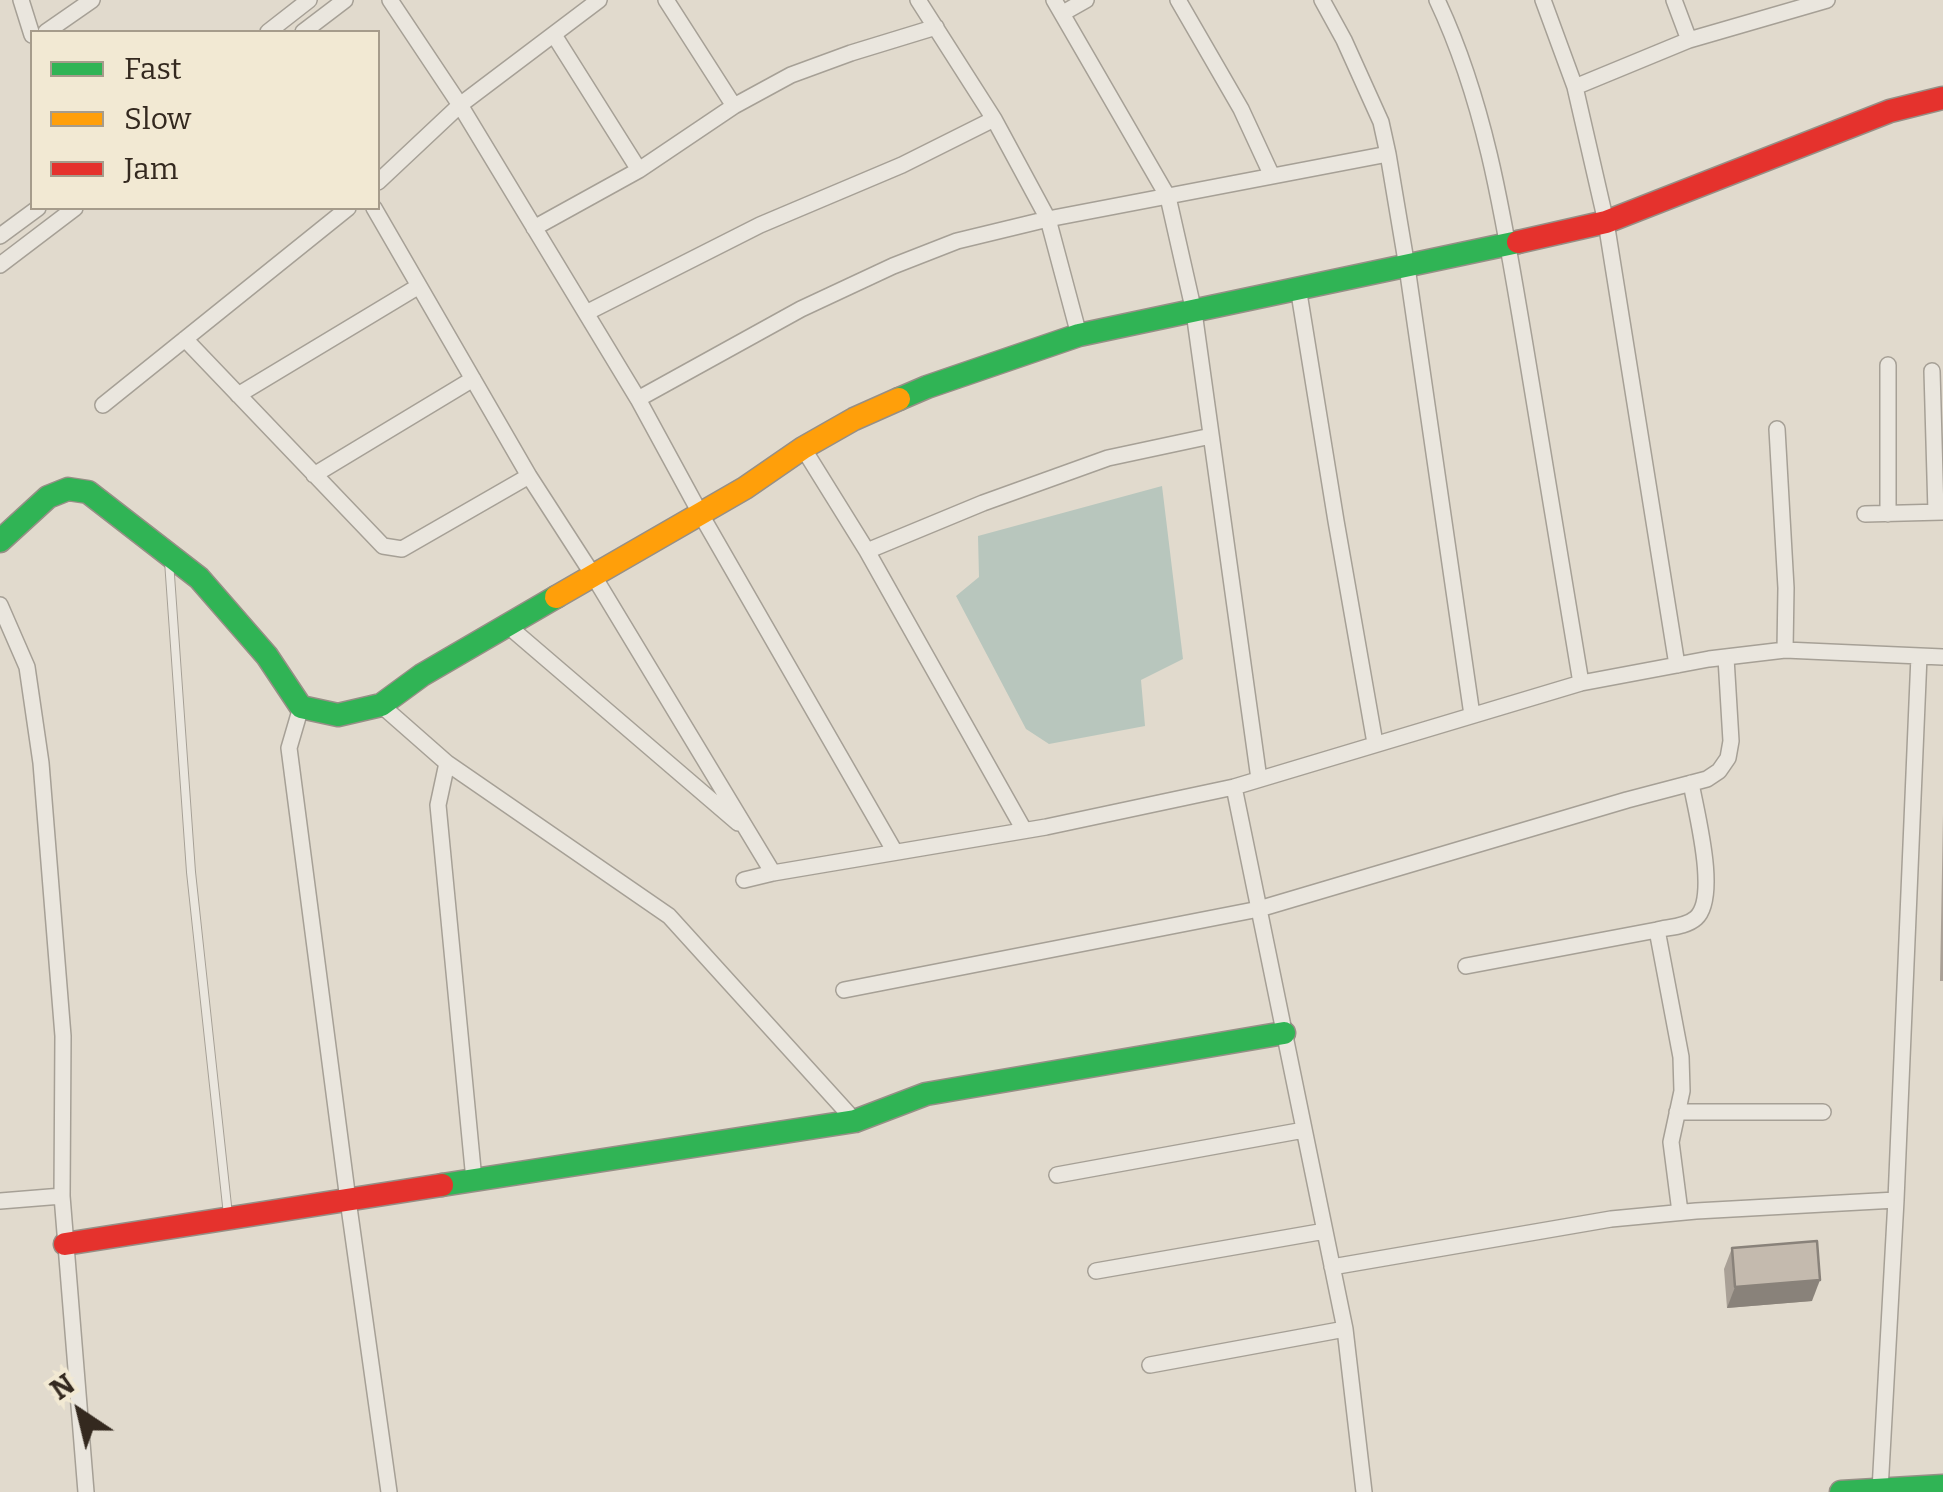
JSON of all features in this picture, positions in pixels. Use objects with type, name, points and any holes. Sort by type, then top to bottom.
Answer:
[{"type":"street","points":[[21,0],[31,30]]},
{"type":"street","points":[[49,30],[92,0]]},
{"type":"street","points":[[271,30],[309,0]]},
{"type":"street","points":[[307,30],[345,0]]},
{"type":"street","points":[[390,0],[460,106],[638,398],[895,852]]},
{"type":"street","points":[[380,180],[460,106],[599,0]]},
{"type":"street","points":[[666,0],[734,106]]},
{"type":"street","points":[[918,0],[994,119],[1048,219],[1079,335]]},
{"type":"street","points":[[1086,0],[1058,7],[1168,197],[1194,312],[1259,779]]},
{"type":"street","points":[[1178,0],[1240,108],[1272,176]]},
{"type":"street","points":[[1322,0],[1381,122],[1388,154],[1472,715]]},
{"type":"street","points":[[1437,0],[1488,146],[1508,243],[1581,683]]},
{"type":"street","points":[[1543,0],[1575,87],[1606,222],[1677,665]]},
{"type":"street","points":[[1674,0],[1689,40]]},
{"type":"street","points":[[1575,87],[1689,40],[1827,0]]},
{"type":"street","points":[[534,228],[639,170],[734,106],[791,76],[936,27]]},
{"type":"street","points":[[554,34],[639,170]]},
{"type":"street","points":[[0,541],[48,497],[68,488],[88,492],[198,578],[267,656],[301,707],[338,715],[381,705],[422,675],[745,488],[803,448],[854,419],[927,387],[1079,335],[1606,222],[1890,111],[1943,98]]},
{"type":"street","points":[[586,314],[760,226],[902,165],[994,119]]},
{"type":"street","points":[[638,398],[801,309],[957,241],[1048,219],[1388,154]]},
{"type":"street","points":[[0,236],[35,210]]},
{"type":"street","points":[[0,265],[72,210]]},
{"type":"street","points":[[103,404],[345,210]]},
{"type":"street","points":[[375,210],[529,476],[774,873]]},
{"type":"street","points":[[238,395],[419,286]]},
{"type":"street","points":[[1298,286],[1375,743]]},
{"type":"street","points":[[184,339],[383,546],[402,549],[529,476]]},
{"type":"street","points":[[1888,365],[1888,514]]},
{"type":"street","points":[[1865,514],[1940,512],[1932,371]]},
{"type":"street","points":[[314,475],[473,379]]},
{"type":"street","points":[[1778,430],[1785,650]]},
{"type":"street","points":[[867,551],[983,502],[1108,458],[1211,436]]},
{"type":"street","points":[[803,448],[867,551],[1024,830]]},
{"type":"street","points":[[0,605],[26,668],[41,763],[63,1036],[62,1196],[86,1492]]},
{"type":"street","points":[[507,625],[748,832]]},
{"type":"street","points":[[744,880],[1024,830],[1234,786],[1581,683],[1677,665],[1785,650],[1943,657]]},
{"type":"street","points":[[1880,1490],[1919,656]]},
{"type":"street","points":[[844,990],[1259,909],[1707,779],[1728,758],[1731,741],[1726,658]]},
{"type":"street","points":[[381,705],[447,763],[669,916],[854,1121]]},
{"type":"street","points":[[301,707],[289,748],[389,1492]]},
{"type":"street","points":[[447,763],[438,805],[474,1180]]},
{"type":"street","points":[[1466,966],[1657,930],[1698,917],[1705,903],[1706,876],[1691,783]]},
{"type":"street","points":[[1234,786],[1345,1329],[1364,1492]]},
{"type":"street","points":[[1657,930],[1682,1057],[1682,1091],[1671,1142],[1680,1212]]},
{"type":"street","points":[[65,1244],[854,1121],[926,1094],[1284,1033]]},
{"type":"street","points":[[1677,1112],[1823,1112]]},
{"type":"street","points":[[1058,1175],[1304,1130]]},
{"type":"street","points":[[0,1201],[62,1196]]},
{"type":"street","points":[[1332,1267],[1611,1219],[1896,1200]]},
{"type":"street","points":[[1096,1271],[1324,1231]]},
{"type":"street","points":[[1150,1365],[1345,1329]]},
{"type":"street","points":[[1841,1492],[1943,1486]]},
{"type":"lane","points":[[169,554],[191,872],[229,1219]]},
{"type":"shaded area","points":[[1162,486],[1183,659],[1141,680],[1145,726],[1049,744],[1026,729],[956,596],[979,577],[978,536]]},
{"type":"building","points":[[1817,1241],[1820,1280],[1735,1287],[1732,1248]]},
{"type":"traffic: fast","points":[[899,399],[1079,335],[1518,242]]},
{"type":"traffic: fast","points":[[0,541],[48,497],[68,489],[88,492],[199,578],[267,656],[301,707],[338,715],[381,705],[422,675],[556,597]]},
{"type":"traffic: fast","points":[[442,1185],[855,1121],[926,1094],[1284,1033]]},
{"type":"traffic: fast","points":[[1841,1492],[1943,1486]]},
{"type":"traffic: slow","points":[[556,597],[745,488],[803,448],[899,399]]},
{"type":"traffic: jam","points":[[1518,242],[1606,222],[1890,111],[1943,98]]},
{"type":"traffic: jam","points":[[65,1244],[442,1185]]}]
